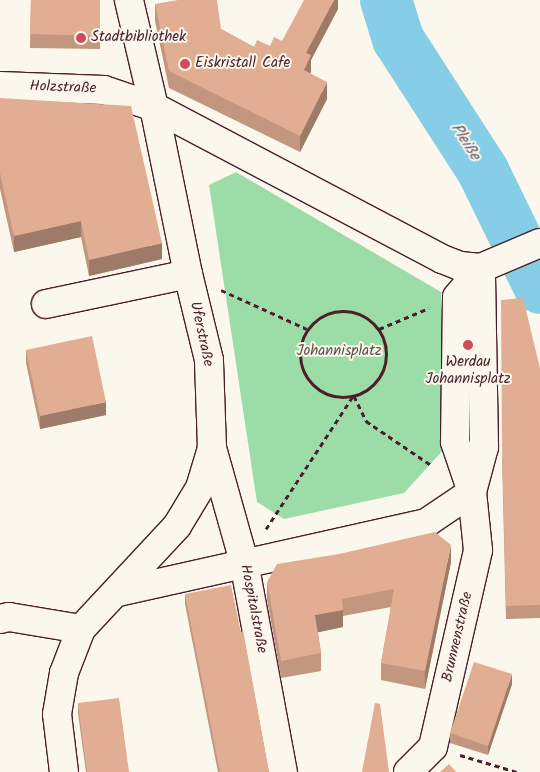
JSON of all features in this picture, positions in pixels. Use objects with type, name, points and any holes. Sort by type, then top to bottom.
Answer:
[{"type":"street","name":"Uferstraße","points":[[80,630],[118,592],[177,526],[200,488],[212,448],[209,360],[188,274],[154,107],[129,0]]},
{"type":"street","name":"Holzstraße","points":[[0,86],[104,90],[154,107]]},
{"type":"street","points":[[154,107],[442,259],[460,266],[488,265],[540,242]]},
{"type":"street","points":[[472,492],[455,442],[457,297],[488,265]]},
{"type":"street","points":[[118,592],[244,562],[426,523],[472,492],[484,447],[488,265]]},
{"type":"street","points":[[46,304],[188,274]]},
{"type":"street","name":"Hospitalstraße","points":[[212,448],[244,562],[283,772]]},
{"type":"street","name":"Brunnenstraße","points":[[433,747],[478,550],[472,492]]},
{"type":"street","points":[[0,619],[9,617],[80,630],[64,673],[56,714],[64,772]]},
{"type":"street","points":[[408,772],[433,747]]},
{"type":"path","points":[[188,274],[307,329]]},
{"type":"path","points":[[379,329],[457,297]]},
{"type":"path","points":[[343,310],[357,312],[370,319],[379,329],[385,342],[387,355],[384,369],[377,381],[366,390],[354,396],[339,397],[324,393],[312,384],[303,372],[300,357],[301,343],[307,329],[317,319],[329,312],[343,310]]},
{"type":"path","points":[[354,396],[366,421],[472,492]]},
{"type":"path","points":[[244,562],[354,396]]},
{"type":"path","points":[[433,747],[517,772]]},
{"type":"green space","name":"Johannisplatz","points":[[236,172],[441,292],[445,448],[404,493],[284,519],[257,502],[209,185]]},
{"type":"building","points":[[31,0],[100,0],[100,36],[30,34]]},
{"type":"building","points":[[178,0],[217,0],[221,29],[254,47],[257,40],[270,46],[274,37],[282,41],[304,0],[334,0],[306,53],[311,55],[304,70],[327,82],[300,136],[169,71],[155,4]]},
{"type":"building","points":[[0,98],[131,106],[162,243],[89,260],[81,221],[14,236],[0,173]]},
{"type":"building","points":[[523,298],[540,368],[540,605],[506,606],[501,300]]},
{"type":"building","points":[[92,336],[106,402],[40,416],[26,350]]},
{"type":"building","points":[[435,532],[451,545],[425,671],[381,663],[394,589],[342,599],[343,610],[315,615],[321,653],[281,661],[267,582],[277,564],[339,554]]},
{"type":"building","points":[[231,585],[241,633],[243,630],[269,772],[220,772],[185,594]]},
{"type":"building","points":[[474,662],[512,674],[488,746],[450,733]]},
{"type":"building","points":[[119,698],[129,772],[87,772],[78,703]]},
{"type":"building","points":[[375,703],[380,704],[389,772],[362,772]]},
{"type":"building","points":[[449,764],[456,772],[440,772]]},
{"type":"waterway","name":"Pleiße","points":[[386,0],[398,39],[483,171],[540,288]]},
{"type":"place","name":"Stadtbibliothek","points":[[81,38]]},
{"type":"place","name":"Eiskristall Cafe","points":[[185,64]]},
{"type":"place","name":"Werdau Johannisplatz","points":[[468,345]]}]
